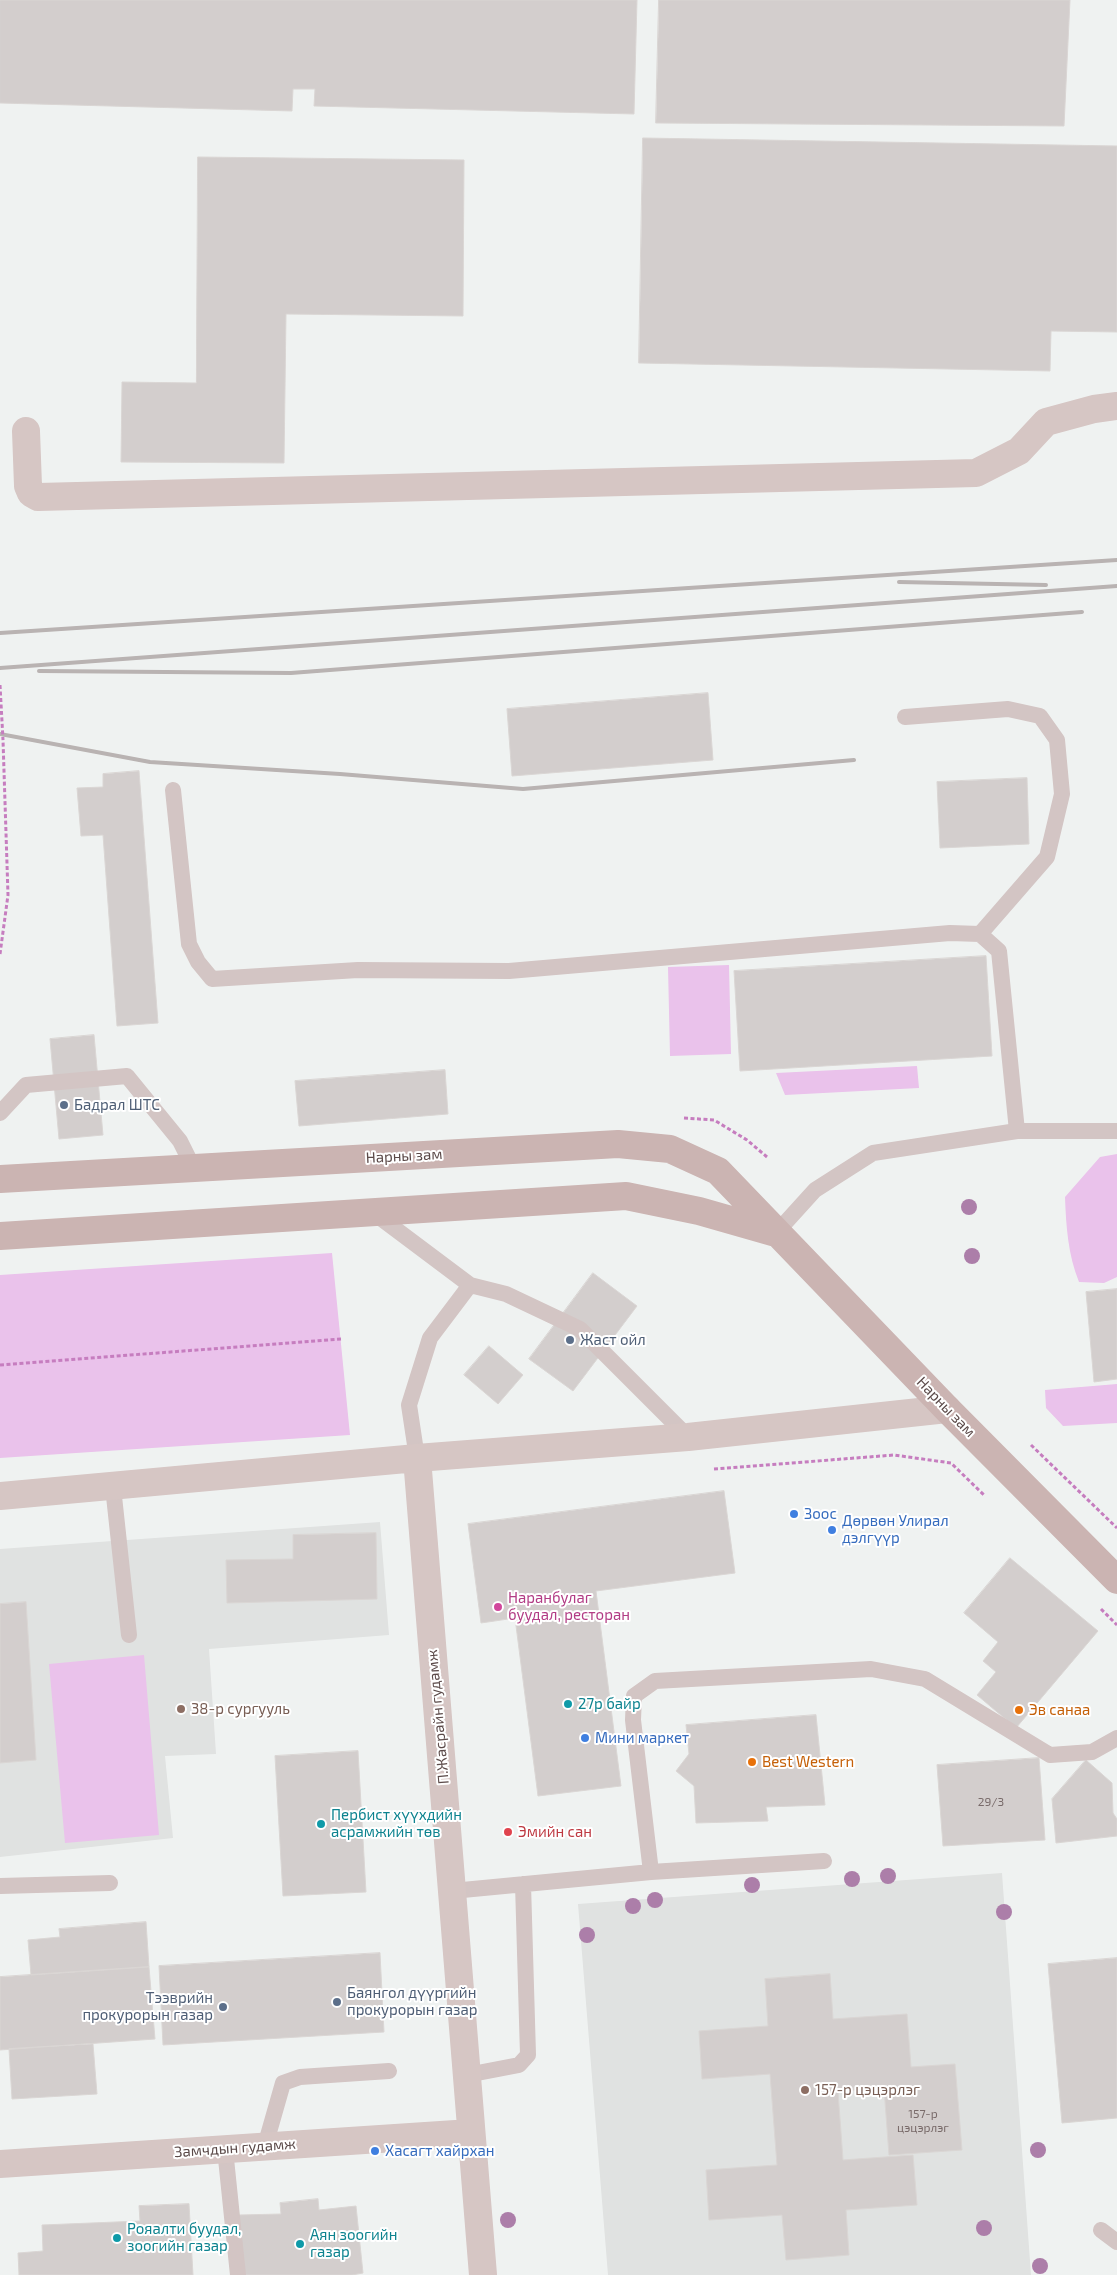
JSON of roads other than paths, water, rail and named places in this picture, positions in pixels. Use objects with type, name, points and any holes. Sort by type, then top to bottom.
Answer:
[{"type":"main road","name":"Нарны зам","points":[[0,1178],[618,1144],[670,1149],[718,1171],[947,1409],[1117,1580]]},
{"type":"main road","points":[[0,1236],[626,1196],[699,1212],[776,1233]]},
{"type":"street","points":[[26,431],[28,486],[31,494],[38,498],[976,473],[1019,451],[1046,422],[1094,408],[1117,406]]},
{"type":"street","points":[[0,1496],[417,1458],[688,1437],[947,1409]]},
{"type":"street","name":"П.Жасрайн гудамж","points":[[417,1458],[483,2275]]},
{"type":"street","name":"Замчдын гудамж","points":[[0,2164],[471,2133]]},
{"type":"lane","points":[[905,717],[1008,709],[1040,716],[1057,740],[1062,794],[1047,857],[980,934]]},
{"type":"lane","points":[[173,790],[189,944],[198,962],[212,979],[358,970],[509,971],[941,934],[980,934],[999,951],[1016,1098],[1017,1131]]},
{"type":"lane","points":[[0,1113],[26,1085],[127,1076],[180,1141],[193,1167]]},
{"type":"lane","points":[[776,1233],[815,1190],[873,1153],[1017,1131],[1117,1131]]},
{"type":"lane","points":[[374,1213],[470,1285],[506,1294],[580,1329],[688,1437]]},
{"type":"lane","points":[[417,1458],[409,1405],[430,1338],[470,1285]]},
{"type":"lane","points":[[113,1487],[129,1635]]},
{"type":"lane","points":[[651,1872],[633,1720],[634,1696],[655,1681],[871,1669],[925,1679],[1050,1755],[1092,1752],[1117,1738]]},
{"type":"lane","points":[[452,1891],[651,1872],[824,1861]]},
{"type":"lane","points":[[0,1886],[110,1883]]},
{"type":"lane","points":[[466,2075],[519,2065],[528,2055],[523,1884]]},
{"type":"lane","points":[[265,2146],[283,2083],[300,2077],[389,2071]]},
{"type":"lane","points":[[225,2149],[238,2275]]},
{"type":"lane","points":[[1101,2230],[1117,2242]]},
{"type":"railway","points":[[0,633],[1117,560]]},
{"type":"railway","points":[[899,582],[1046,585]]},
{"type":"railway","points":[[0,668],[1117,586]]},
{"type":"railway","points":[[39,671],[291,673],[1082,612]]},
{"type":"railway","points":[[0,734],[150,762],[340,774],[523,789],[854,760]]},
{"type":"place","name":"Бадрал ШТС","points":[[64,1105]]},
{"type":"place","name":"Жаст ойл","points":[[570,1340]]},
{"type":"place","name":"Зоос","points":[[794,1514]]},
{"type":"place","name":"Дөрвөн Улирал дэлгүүр","points":[[832,1530]]},
{"type":"place","name":"Наранбулаг буудал, ресторан","points":[[498,1607]]},
{"type":"place","name":"27р байр","points":[[568,1704]]},
{"type":"place","name":"38-р сургууль","points":[[181,1709]]},
{"type":"place","name":"Эв санаа","points":[[1019,1710]]},
{"type":"place","name":"Мини маркет","points":[[585,1738]]},
{"type":"place","name":"Best Western","points":[[752,1762]]},
{"type":"place","name":"Пербист хүүхдийн асрамжийн төв","points":[[321,1824]]},
{"type":"place","name":"Эмийн сан","points":[[508,1832]]},
{"type":"place","name":"Баянгол дүүргийн прокурорын газар","points":[[337,2002]]},
{"type":"place","name":"Тээврийн прокурорын газар","points":[[223,2007]]},
{"type":"place","name":"157-р цэцэрлэг","points":[[805,2090]]},
{"type":"place","name":"Хасагт хайрхан","points":[[375,2151]]},
{"type":"place","name":"Рояалти буудал, зоогийн газар","points":[[117,2238]]},
{"type":"place","name":"Аян зоогийн газар","points":[[300,2244]]}]
